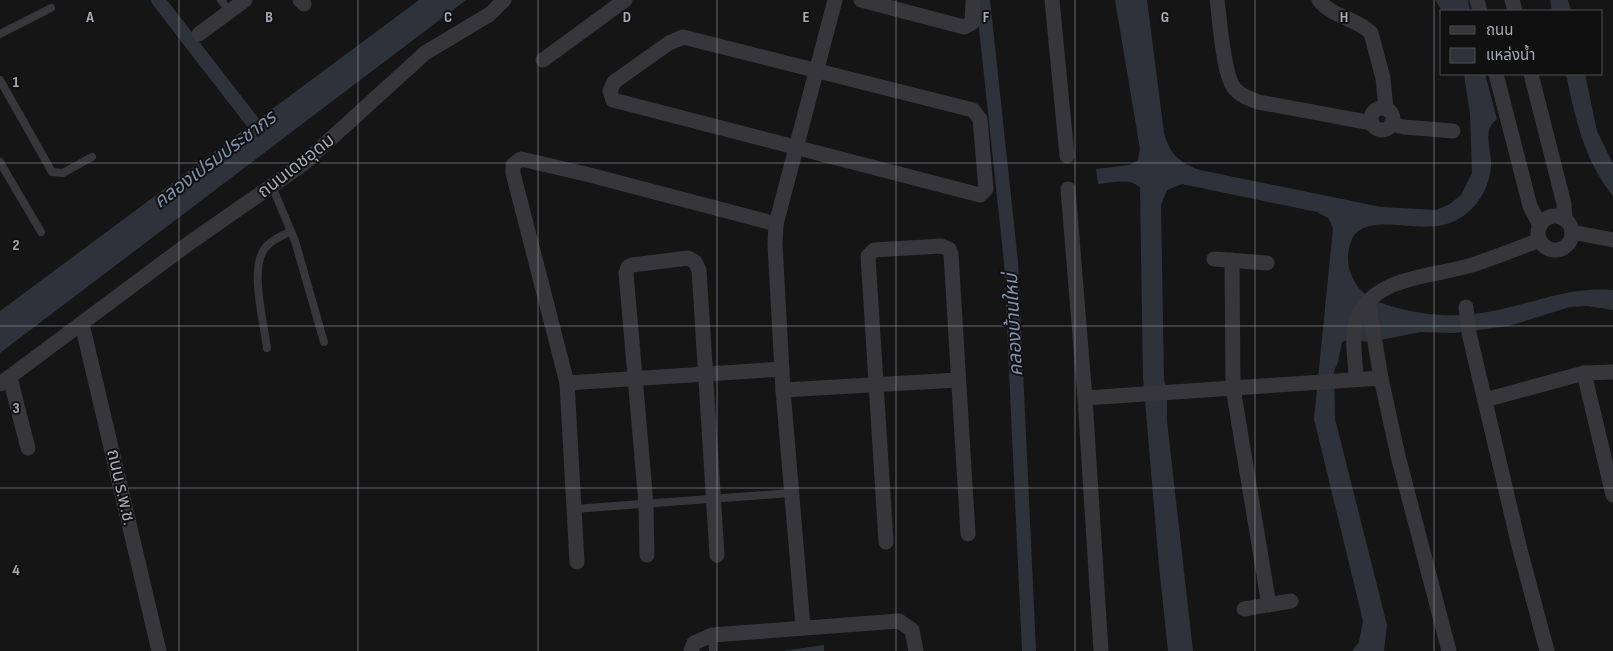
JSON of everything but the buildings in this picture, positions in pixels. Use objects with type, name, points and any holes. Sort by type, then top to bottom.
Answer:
[{"type":"street","points":[[199,34],[225,6],[246,0]]},
{"type":"street","name":"ถนนเดชอุดม","points":[[5,381],[188,244],[272,186],[326,144],[433,47],[490,14],[504,0]]},
{"type":"street","points":[[543,60],[625,0]]},
{"type":"street","points":[[803,627],[782,390],[775,268],[776,224],[836,0]]},
{"type":"street","points":[[861,0],[964,27],[972,23],[973,0]]},
{"type":"street","points":[[1052,0],[1067,156]]},
{"type":"street","points":[[1218,0],[1227,74],[1234,88],[1242,95],[1258,102],[1372,123],[1371,117],[1374,111],[1380,108],[1404,127],[1452,131]]},
{"type":"street","points":[[1319,0],[1333,12],[1366,28],[1371,33],[1383,78],[1389,116]]},
{"type":"street","points":[[683,37],[973,110],[980,119],[986,189],[980,195],[797,147],[618,103],[610,96],[610,91],[614,82],[669,43],[683,37]]},
{"type":"street","points":[[1496,75],[1530,206],[1546,248],[1556,250],[1569,242],[1568,226],[1531,75]]},
{"type":"street","points":[[577,562],[567,383],[513,173],[515,162],[521,159],[590,175],[776,224]]},
{"type":"street","points":[[1068,189],[1085,398],[1101,651]]},
{"type":"street","points":[[1356,378],[1355,348],[1358,315],[1368,301],[1382,289],[1474,265],[1540,233],[1551,217],[1568,226],[1613,240]]},
{"type":"street","points":[[886,542],[875,384],[869,253],[874,250],[941,246],[949,249],[951,254],[968,534]]},
{"type":"street","points":[[647,556],[646,504],[627,269],[632,265],[688,258],[695,262],[698,270],[717,555]]},
{"type":"street","points":[[1214,259],[1267,263]]},
{"type":"street","points":[[1232,260],[1233,388],[1269,605]]},
{"type":"street","points":[[1368,301],[1380,378],[1398,456],[1449,651]]},
{"type":"street","points":[[1466,306],[1469,333],[1519,546],[1547,651]]},
{"type":"street","name":"ถนน ร.พ.ช.","points":[[82,324],[159,651]]},
{"type":"street","points":[[567,383],[782,369]]},
{"type":"street","points":[[1485,400],[1584,373],[1613,372]]},
{"type":"street","points":[[1584,373],[1613,495]]},
{"type":"street","points":[[1085,398],[1356,378],[1380,378]]},
{"type":"street","points":[[782,390],[958,380]]},
{"type":"street","points":[[5,381],[28,448]]},
{"type":"street","points":[[1244,609],[1291,601]]},
{"type":"street","points":[[691,651],[694,643],[712,635],[899,621],[912,630],[916,651]]},
{"type":"lane","points":[[0,34],[51,8]]},
{"type":"lane","points":[[0,80],[52,172],[63,172],[92,157]]},
{"type":"lane","points":[[0,162],[41,232]]},
{"type":"lane","points":[[272,186],[291,231],[324,342]]},
{"type":"lane","points":[[267,348],[259,292],[259,260],[264,248],[270,242],[291,231]]},
{"type":"lane","points":[[574,509],[791,493]]},
{"type":"lane","points":[[712,635],[713,651]]},
{"type":"water","name":"คลองเปรมประชากร","points":[[419,0],[466,0],[0,353],[0,311]]},
{"type":"water","points":[[1115,0],[1147,0],[1164,133],[1172,152],[1181,161],[1200,170],[1381,207],[1436,210],[1450,204],[1461,195],[1472,173],[1470,114],[1464,75],[1485,75],[1497,119],[1489,129],[1488,140],[1491,165],[1489,179],[1484,192],[1466,214],[1452,222],[1438,226],[1423,227],[1380,225],[1368,227],[1357,232],[1350,245],[1348,256],[1353,279],[1366,295],[1379,302],[1420,313],[1446,315],[1485,313],[1568,293],[1613,290],[1613,310],[1587,306],[1570,307],[1509,326],[1454,333],[1420,332],[1371,342],[1348,340],[1342,342],[1334,371],[1335,419],[1387,625],[1384,651],[1352,651],[1359,642],[1363,621],[1314,419],[1333,228],[1328,218],[1317,212],[1182,184],[1167,190],[1161,205],[1164,380],[1167,392],[1167,421],[1193,651],[1168,651],[1143,377],[1140,188],[1126,182],[1098,184],[1096,169],[1130,165],[1138,160],[1140,149]]},
{"type":"water","points":[[1435,0],[1468,0],[1470,10],[1441,10]]},
{"type":"water","points":[[1550,0],[1568,0],[1571,10],[1552,10]]},
{"type":"water","points":[[1566,75],[1585,75],[1597,131],[1613,164],[1613,196],[1603,182],[1588,153],[1573,106]]},
{"type":"water","points":[[824,645],[824,651],[784,651]]},
{"type":"waterway","name":"คลองเปรมประชากร","points":[[158,0],[257,128]]},
{"type":"waterway","name":"คลองบ้านใหม่","points":[[983,0],[1011,262],[1029,651]]}]
